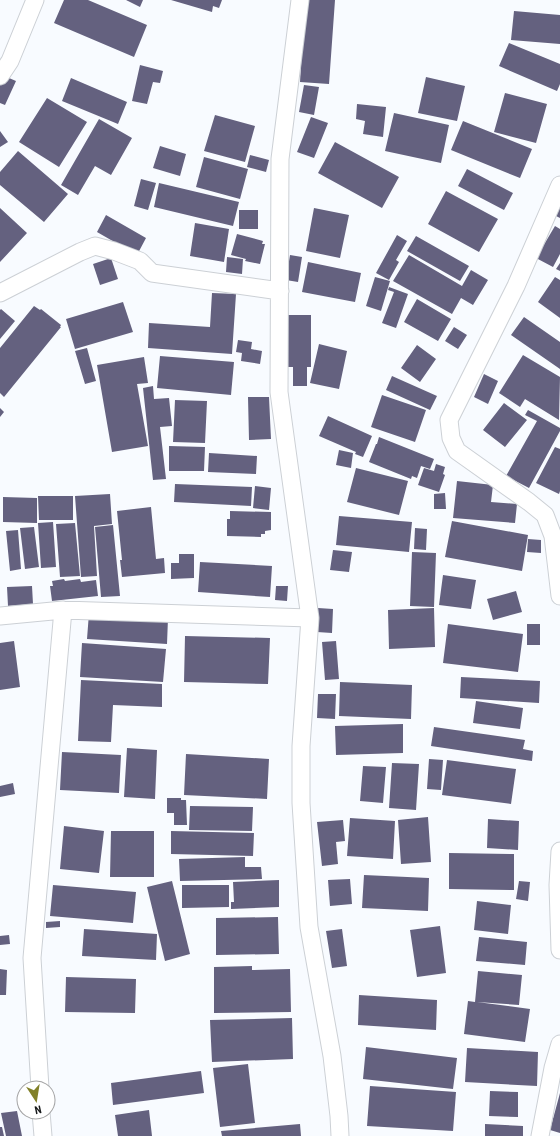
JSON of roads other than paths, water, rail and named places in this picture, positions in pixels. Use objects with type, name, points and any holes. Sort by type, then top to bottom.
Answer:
[{"type":"street","points":[[0,76],[10,61],[35,0]]},
{"type":"street","points":[[300,0],[280,159],[279,392],[310,618],[302,746],[301,803],[309,927],[332,1056],[340,1116],[340,1136]]},
{"type":"street","points":[[560,185],[516,286],[448,420],[451,438],[457,451],[545,515],[553,536],[560,596]]},
{"type":"street","points":[[0,293],[80,252],[95,246],[114,251],[140,261],[152,273],[280,291]]},
{"type":"street","points":[[0,616],[63,610],[310,618]]},
{"type":"street","points":[[40,1080],[32,958],[63,610]]},
{"type":"street","points":[[560,851],[558,885],[560,950]]},
{"type":"street","points":[[540,1136],[553,1068],[560,1044]]},
{"type":"street","points":[[42,1120],[43,1136]]}]
